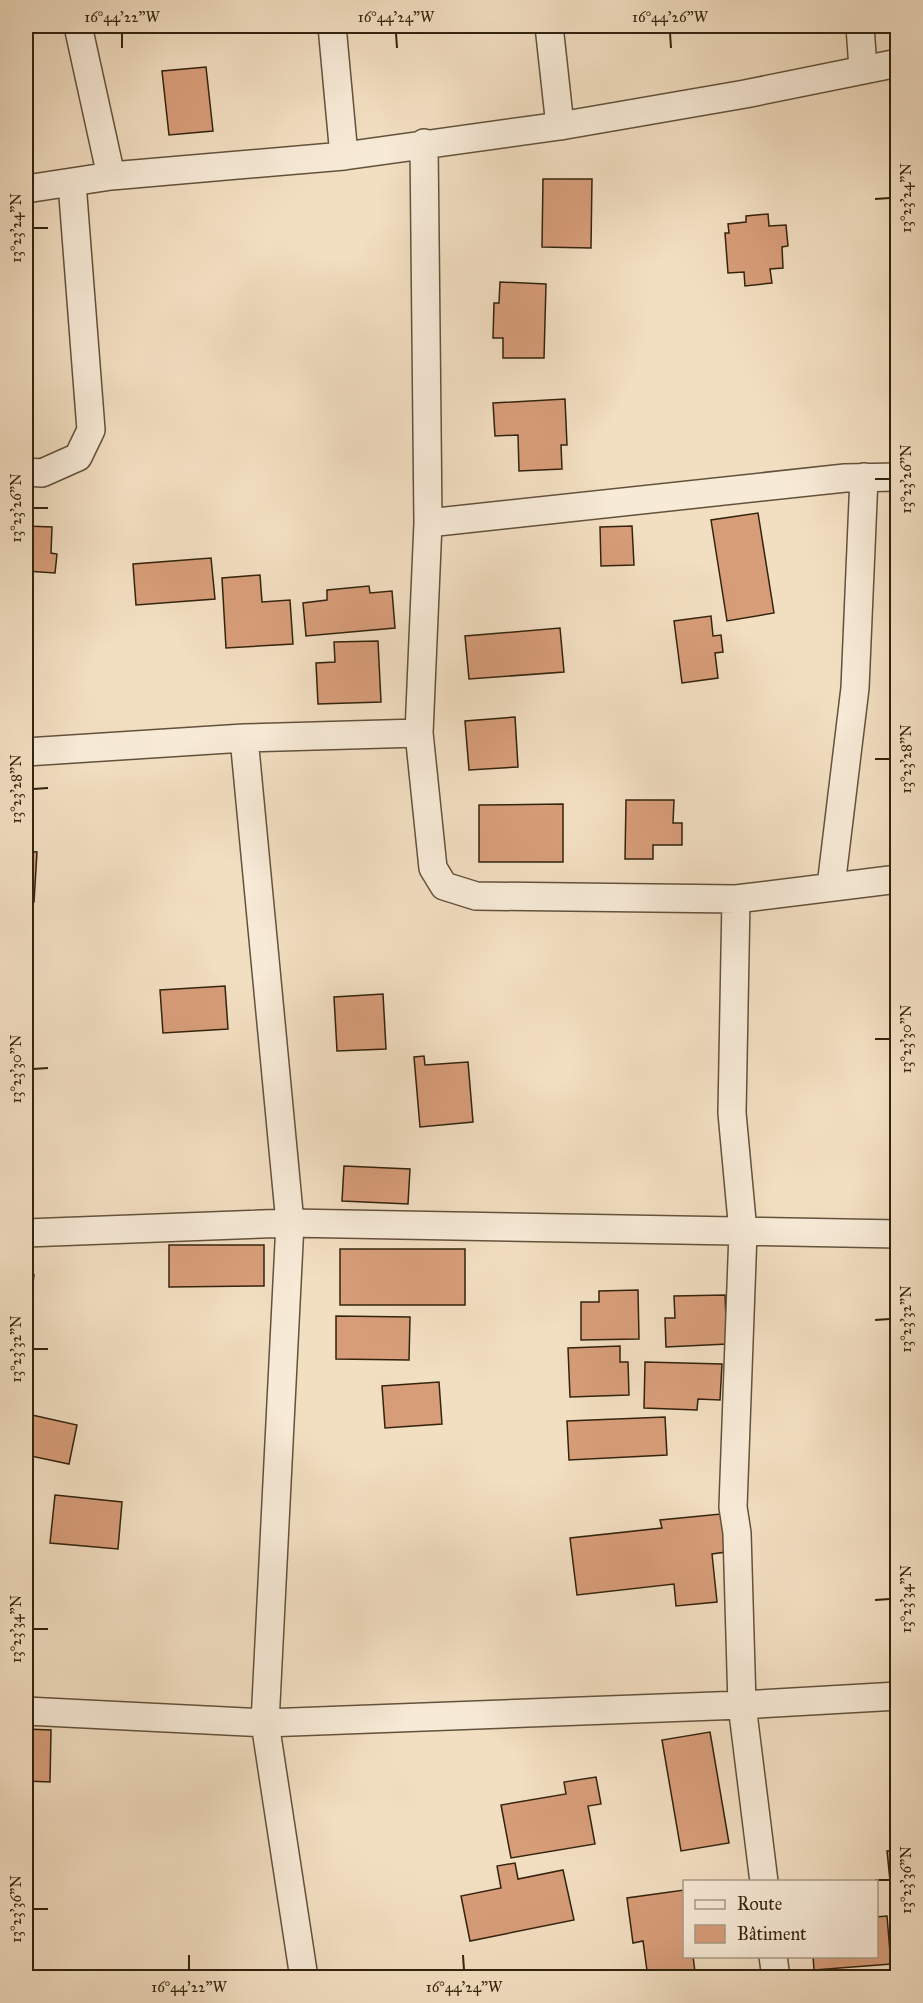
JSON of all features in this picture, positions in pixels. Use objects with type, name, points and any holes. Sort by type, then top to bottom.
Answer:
[{"type":"street","points":[[78,26],[111,176]]},
{"type":"street","points":[[332,26],[344,156]]},
{"type":"street","points":[[549,26],[560,126]]},
{"type":"street","points":[[860,26],[863,69]]},
{"type":"street","points":[[26,189],[111,176],[344,156],[424,143],[560,126],[745,94],[897,63]]},
{"type":"street","points":[[424,143],[428,523],[419,733],[433,868],[444,886],[476,896],[736,899],[897,879]]},
{"type":"street","points":[[26,472],[42,473],[78,457],[91,430],[72,183]]},
{"type":"street","points":[[428,523],[864,477],[897,477]]},
{"type":"street","points":[[831,886],[855,688],[864,477]]},
{"type":"street","points":[[26,752],[244,738],[419,733]]},
{"type":"street","points":[[244,738],[290,1223],[265,1723],[304,1977]]},
{"type":"street","points":[[736,899],[732,1113],[742,1232],[733,1507],[737,1533],[742,1705],[764,1880]]},
{"type":"street","points":[[26,1233],[290,1223],[897,1234]]},
{"type":"street","points":[[26,1711],[265,1723],[742,1705],[897,1696]]},
{"type":"street","points":[[773,1958],[776,1977]]},
{"type":"building","points":[[206,67],[213,131],[169,135],[162,71]]},
{"type":"building","points":[[898,161],[898,203],[895,204],[890,162]]},
{"type":"building","points":[[543,179],[592,179],[591,248],[542,247]]},
{"type":"building","points":[[768,214],[769,226],[786,225],[788,246],[782,247],[783,268],[770,269],[772,283],[745,286],[744,272],[728,273],[725,233],[729,233],[728,224],[746,222],[746,216]]},
{"type":"building","points":[[500,282],[546,284],[544,358],[503,358],[503,338],[493,338],[494,303],[499,303]]},
{"type":"building","points":[[565,399],[567,445],[561,445],[562,469],[519,471],[518,435],[495,436],[493,403]]},
{"type":"building","points":[[758,513],[774,613],[727,621],[711,520]]},
{"type":"building","points":[[26,526],[52,527],[51,553],[57,554],[55,573],[26,571]]},
{"type":"building","points":[[632,526],[634,565],[601,566],[600,527]]},
{"type":"building","points":[[211,558],[215,599],[136,605],[133,564]]},
{"type":"building","points":[[260,575],[262,602],[290,600],[293,644],[226,648],[222,578]]},
{"type":"building","points":[[369,586],[370,593],[392,591],[395,628],[306,636],[303,603],[327,600],[327,590]]},
{"type":"building","points":[[711,616],[713,636],[721,635],[723,652],[715,653],[718,678],[682,683],[674,621]]},
{"type":"building","points":[[560,628],[564,672],[469,679],[465,636]]},
{"type":"building","points":[[378,641],[381,702],[318,704],[316,663],[335,662],[334,642]]},
{"type":"building","points":[[515,717],[518,767],[469,770],[465,721]]},
{"type":"building","points":[[626,800],[674,800],[673,823],[682,823],[682,845],[653,845],[653,859],[625,859]]},
{"type":"building","points":[[563,804],[563,862],[479,862],[479,805]]},
{"type":"building","points":[[26,851],[37,852],[34,902],[26,901]]},
{"type":"building","points":[[225,986],[228,1029],[163,1033],[160,990]]},
{"type":"building","points":[[383,994],[386,1049],[337,1051],[334,997]]},
{"type":"building","points":[[424,1056],[425,1065],[468,1062],[473,1122],[420,1127],[414,1057]]},
{"type":"building","points":[[344,1166],[410,1169],[408,1204],[342,1201]]},
{"type":"building","points":[[169,1245],[264,1245],[264,1286],[169,1287]]},
{"type":"building","points":[[340,1249],[465,1249],[465,1305],[340,1305]]},
{"type":"building","points":[[26,1274],[34,1275],[28,1320],[26,1320]]},
{"type":"building","points":[[638,1290],[639,1339],[581,1340],[581,1302],[599,1302],[599,1291]]},
{"type":"building","points":[[725,1295],[727,1344],[666,1347],[665,1318],[675,1318],[674,1296]]},
{"type":"building","points":[[336,1316],[410,1317],[409,1360],[336,1359]]},
{"type":"building","points":[[620,1346],[620,1362],[628,1362],[629,1395],[570,1397],[568,1348]]},
{"type":"building","points":[[645,1362],[722,1364],[720,1400],[698,1399],[697,1410],[644,1408]]},
{"type":"building","points":[[439,1382],[442,1424],[385,1428],[382,1386]]},
{"type":"building","points":[[32,1415],[77,1425],[69,1464],[26,1455]]},
{"type":"building","points":[[665,1417],[667,1455],[569,1460],[567,1421]]},
{"type":"building","points":[[55,1495],[122,1502],[118,1549],[50,1543]]},
{"type":"building","points":[[721,1514],[726,1552],[712,1554],[717,1602],[676,1606],[674,1584],[577,1595],[570,1538],[662,1528],[660,1520]]},
{"type":"building","points":[[26,1550],[33,1551],[29,1601],[26,1601]]},
{"type":"building","points":[[26,1729],[51,1730],[50,1782],[26,1781]]},
{"type":"building","points":[[710,1732],[729,1843],[681,1851],[662,1740]]},
{"type":"building","points":[[596,1777],[601,1804],[588,1806],[595,1844],[511,1858],[501,1805],[566,1794],[564,1782]]},
{"type":"building","points":[[898,1850],[898,1929],[895,1930],[887,1851]]},
{"type":"building","points":[[515,1863],[518,1879],[563,1870],[574,1920],[470,1941],[461,1896],[501,1888],[497,1866]]},
{"type":"building","points":[[683,1890],[683,1958],[693,1958],[695,1972],[648,1978],[643,1941],[633,1943],[627,1898]]},
{"type":"building","points":[[887,1916],[891,1964],[814,1970],[813,1958],[878,1958],[878,1917]]}]
